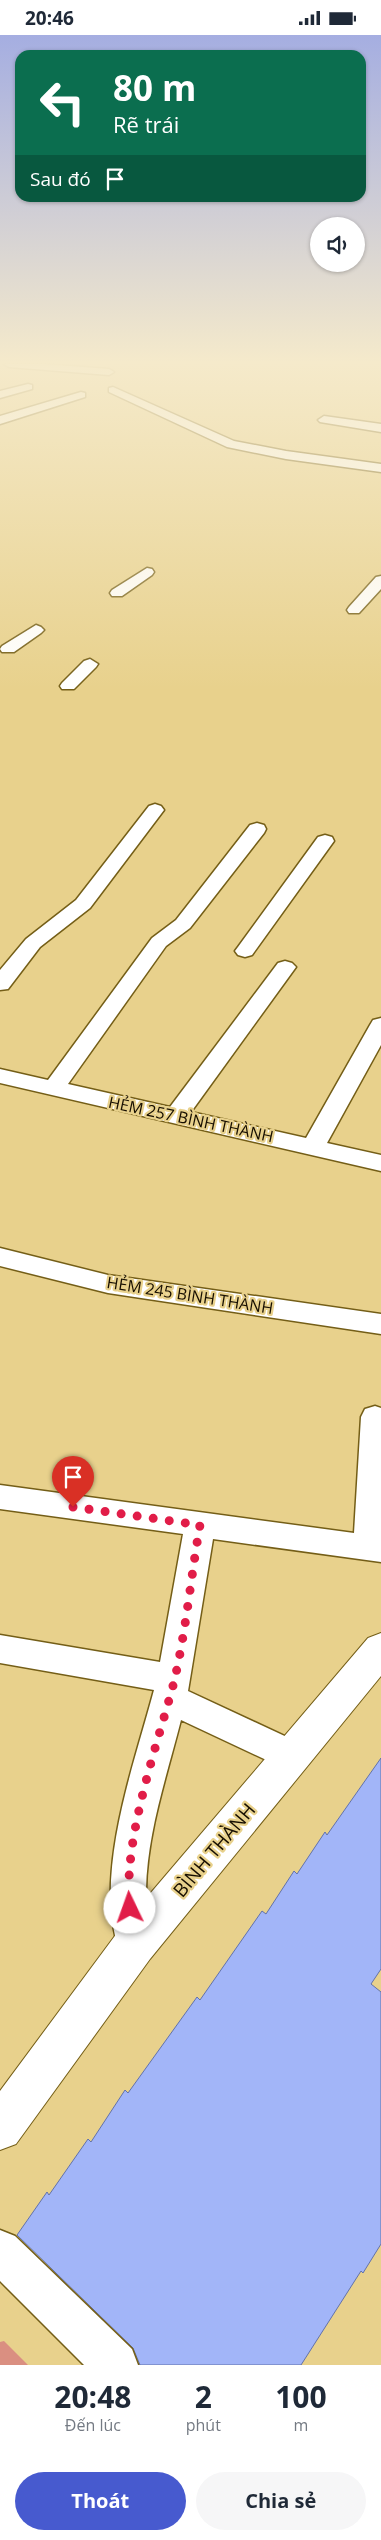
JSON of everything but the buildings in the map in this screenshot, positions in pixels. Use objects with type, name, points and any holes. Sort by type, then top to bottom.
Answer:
[{"type":"street","points":[[117,593],[147,572]]},
{"type":"street","points":[[354,610],[381,580]]},
{"type":"street","points":[[8,649],[36,630]]},
{"type":"street","points":[[68,686],[90,664]]},
{"type":"street","points":[[0,984],[33,943],[82,904],[155,810]]},
{"type":"street","points":[[53,1089],[159,942],[183,924],[257,829]]},
{"type":"street","points":[[245,951],[325,841]]},
{"type":"street","points":[[176,1116],[286,967]]},
{"type":"street","points":[[313,1146],[381,1025]]},
{"type":"street","name":"HẺM 257 BÌNH THÀNH","points":[[0,1076],[381,1163]]},
{"type":"street","name":"HẺM 245 BÌNH THÀNH","points":[[0,1257],[108,1284],[381,1324]]},
{"type":"street","points":[[0,1497],[375,1548],[376,1417]]},
{"type":"street","points":[[135,1944],[128,1890],[136,1828],[172,1689],[200,1525]]},
{"type":"street","points":[[0,1649],[172,1689],[292,1756]]},
{"type":"street","name":"BÌNH THÀNH","points":[[0,2128],[135,1944],[381,1649]]},
{"type":"street","points":[[0,2251],[116,2365]]},
{"type":"shaded area","points":[[4,2341],[28,2365],[0,2365],[0,2342]]},
{"type":"route","points":[[73,1507],[200,1525],[174,1679],[136,1828],[128,1890],[130,1908]]}]
